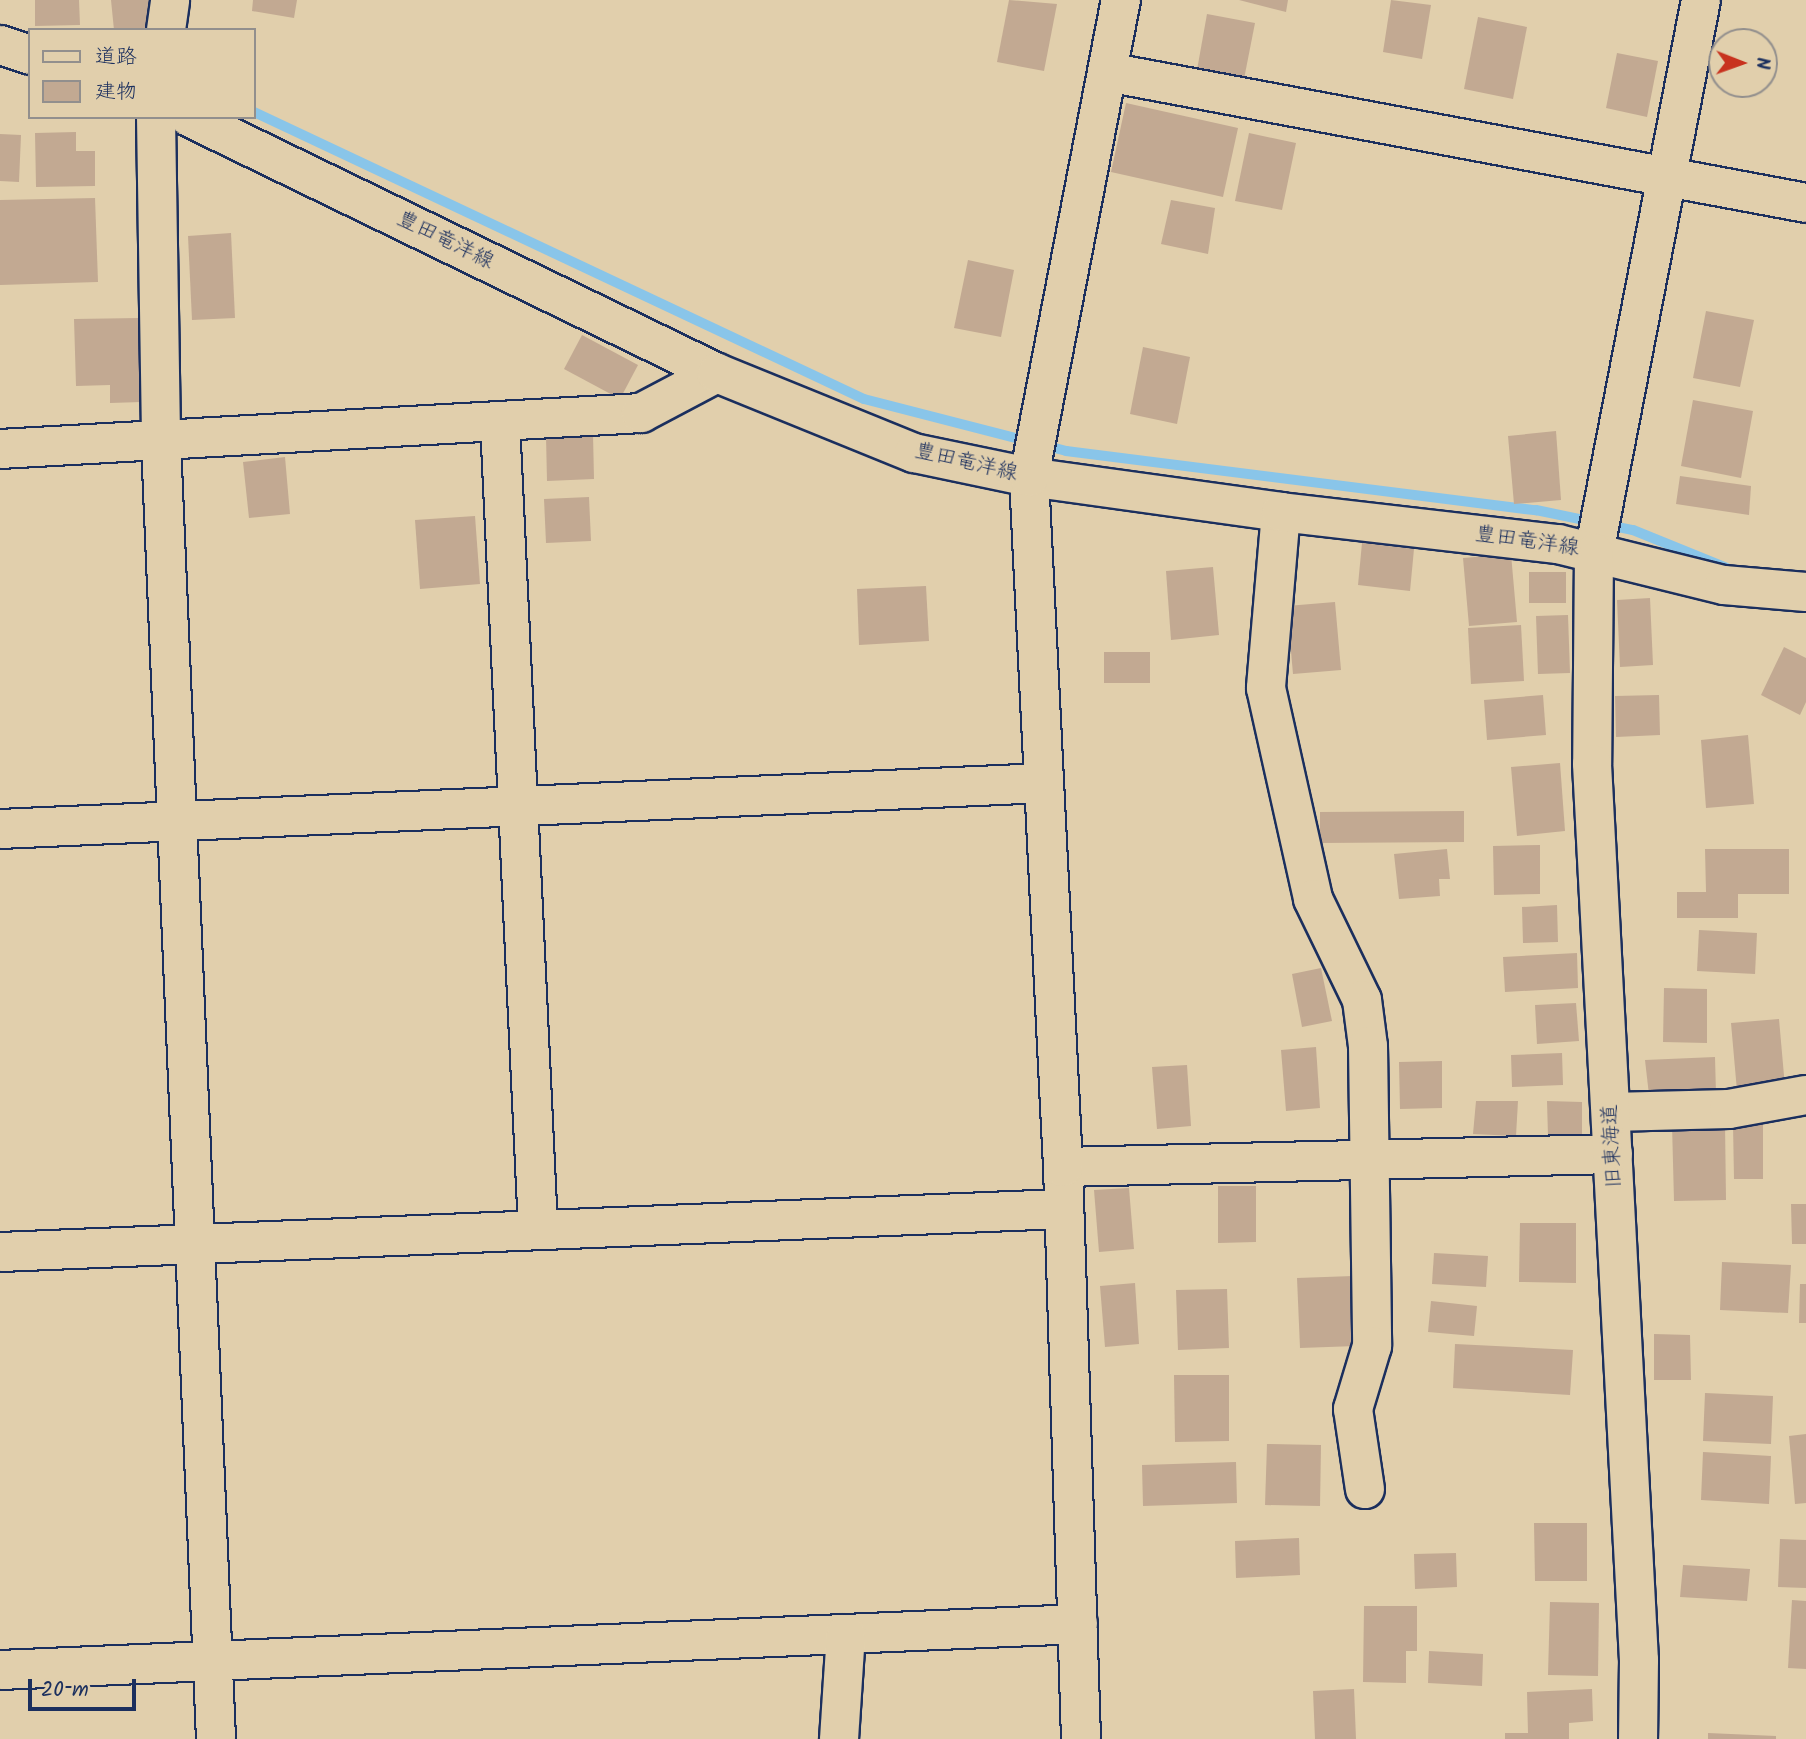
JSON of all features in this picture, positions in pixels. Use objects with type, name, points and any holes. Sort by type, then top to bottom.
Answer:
[{"type":"street","points":[[166,28],[170,0]]},
{"type":"street","points":[[1081,1739],[1062,1209],[1063,1167],[1029,477],[1121,0]]},
{"type":"street","name":"旧東海道","points":[[1638,1739],[1639,1660],[1592,764],[1594,553],[1669,174],[1700,0]]},
{"type":"street","points":[[0,45],[28,54]]},
{"type":"street","points":[[1107,72],[1669,174],[1806,203]]},
{"type":"street","points":[[156,119],[161,443],[216,1739]]},
{"type":"street","name":"豊田竜洋線","points":[[193,119],[717,373],[914,453],[1029,477],[1281,512],[1558,544],[1752,588],[1806,592]]},
{"type":"street","points":[[0,449],[161,443],[640,413],[717,373]]},
{"type":"street","points":[[500,422],[538,1227]]},
{"type":"street","points":[[1281,512],[1266,688],[1313,900],[1362,1000],[1370,1160],[1372,1346],[1353,1409],[1365,1489]]},
{"type":"street","points":[[1752,588],[1806,613]]},
{"type":"street","points":[[0,829],[1044,783]]},
{"type":"street","points":[[1611,1112],[1729,1109],[1806,1096]]},
{"type":"street","points":[[1063,1167],[1614,1154]]},
{"type":"street","points":[[0,1252],[538,1227],[1062,1209]]},
{"type":"street","points":[[0,1670],[1078,1623]]},
{"type":"street","points":[[839,1739],[846,1634]]},
{"type":"building","points":[[35,0],[79,0],[80,25],[35,26]]},
{"type":"building","points":[[111,0],[154,0],[156,28],[114,28]]},
{"type":"building","points":[[253,0],[297,0],[294,18],[252,11]]},
{"type":"building","points":[[1009,0],[1057,4],[1044,71],[997,62]]},
{"type":"building","points":[[1239,0],[1288,0],[1286,12]]},
{"type":"building","points":[[1391,0],[1431,5],[1422,59],[1383,52]]},
{"type":"building","points":[[1207,14],[1255,23],[1244,79],[1197,70]]},
{"type":"building","points":[[1478,17],[1527,27],[1513,99],[1464,89]]},
{"type":"building","points":[[1617,53],[1658,61],[1647,117],[1606,108]]},
{"type":"building","points":[[1126,103],[1238,128],[1223,197],[1111,172]]},
{"type":"building","points":[[76,132],[76,151],[95,151],[95,186],[36,187],[35,133]]},
{"type":"building","points":[[1249,133],[1296,143],[1282,210],[1235,201]]},
{"type":"building","points":[[0,134],[21,135],[19,182],[0,181]]},
{"type":"building","points":[[95,198],[98,282],[0,285],[0,200]]},
{"type":"building","points":[[1171,200],[1215,208],[1208,254],[1161,244]]},
{"type":"building","points":[[231,233],[235,318],[192,320],[188,236]]},
{"type":"building","points":[[968,260],[1014,270],[1001,337],[954,328]]},
{"type":"building","points":[[1706,311],[1754,320],[1740,387],[1693,378]]},
{"type":"building","points":[[139,318],[141,402],[110,403],[110,385],[76,386],[74,319]]},
{"type":"building","points":[[582,335],[638,365],[620,399],[564,369]]},
{"type":"building","points":[[1143,347],[1190,357],[1177,424],[1130,414]]},
{"type":"building","points":[[1693,400],[1753,411],[1741,478],[1681,466]]},
{"type":"building","points":[[1556,431],[1561,500],[1514,504],[1508,436]]},
{"type":"building","points":[[593,434],[594,479],[547,481],[546,436]]},
{"type":"building","points":[[285,457],[290,514],[249,518],[243,462]]},
{"type":"building","points":[[1680,476],[1751,486],[1749,515],[1676,504]]},
{"type":"building","points":[[589,497],[591,541],[546,543],[544,499]]},
{"type":"building","points":[[475,516],[480,584],[420,589],[415,520]]},
{"type":"building","points":[[1362,543],[1414,549],[1410,591],[1358,585]]},
{"type":"building","points":[[1511,554],[1517,622],[1469,626],[1463,558]]},
{"type":"building","points":[[1213,567],[1219,635],[1171,640],[1166,571]]},
{"type":"building","points":[[1529,572],[1566,572],[1566,603],[1529,603]]},
{"type":"building","points":[[926,586],[929,641],[859,645],[857,589]]},
{"type":"building","points":[[1650,598],[1653,665],[1620,667],[1617,600]]},
{"type":"building","points":[[1335,602],[1341,670],[1293,674],[1287,606]]},
{"type":"building","points":[[1568,615],[1570,673],[1538,674],[1536,616]]},
{"type":"building","points":[[1521,625],[1524,681],[1471,684],[1468,628]]},
{"type":"building","points":[[1784,647],[1806,658],[1806,702],[1800,715],[1761,695]]},
{"type":"building","points":[[1104,652],[1150,652],[1150,683],[1104,683]]},
{"type":"building","points":[[1543,695],[1546,735],[1487,740],[1484,700]]},
{"type":"building","points":[[1659,695],[1660,735],[1616,737],[1615,696]]},
{"type":"building","points":[[1748,735],[1754,804],[1706,808],[1701,740]]},
{"type":"building","points":[[1560,763],[1565,831],[1517,836],[1511,767]]},
{"type":"building","points":[[1464,811],[1464,842],[1320,843],[1320,812]]},
{"type":"building","points":[[1540,845],[1540,894],[1494,895],[1493,846]]},
{"type":"building","points":[[1447,849],[1450,879],[1439,879],[1440,896],[1399,899],[1394,854]]},
{"type":"building","points":[[1705,849],[1789,849],[1789,894],[1738,894],[1738,918],[1677,918],[1677,892],[1706,892]]},
{"type":"building","points":[[1557,905],[1558,942],[1523,943],[1522,907]]},
{"type":"building","points":[[1699,930],[1757,933],[1755,974],[1697,971]]},
{"type":"building","points":[[1577,953],[1578,988],[1505,992],[1503,957]]},
{"type":"building","points":[[1321,968],[1332,1021],[1302,1027],[1292,974]]},
{"type":"building","points":[[1664,988],[1707,989],[1707,1043],[1663,1042]]},
{"type":"building","points":[[1576,1003],[1579,1041],[1537,1044],[1535,1005]]},
{"type":"building","points":[[1779,1019],[1785,1087],[1737,1091],[1731,1023]]},
{"type":"building","points":[[1316,1047],[1320,1108],[1286,1111],[1281,1050]]},
{"type":"building","points":[[1562,1053],[1563,1085],[1512,1087],[1511,1055]]},
{"type":"building","points":[[1715,1057],[1716,1094],[1649,1095],[1645,1060]]},
{"type":"building","points":[[1442,1061],[1442,1108],[1400,1109],[1399,1062]]},
{"type":"building","points":[[1187,1065],[1191,1126],[1157,1129],[1152,1067]]},
{"type":"building","points":[[1476,1101],[1518,1101],[1516,1136],[1473,1134]]},
{"type":"building","points":[[1547,1101],[1582,1102],[1582,1136],[1548,1136]]},
{"type":"building","points":[[1725,1123],[1726,1200],[1674,1201],[1672,1124]]},
{"type":"building","points":[[1763,1123],[1763,1179],[1734,1179],[1733,1124]]},
{"type":"building","points":[[1218,1186],[1256,1186],[1256,1242],[1218,1243]]},
{"type":"building","points":[[1129,1188],[1134,1249],[1099,1252],[1094,1190]]},
{"type":"building","points":[[1791,1204],[1806,1204],[1806,1244],[1792,1244]]},
{"type":"building","points":[[1520,1223],[1576,1223],[1576,1283],[1519,1282]]},
{"type":"building","points":[[1434,1253],[1488,1256],[1486,1287],[1432,1284]]},
{"type":"building","points":[[1722,1262],[1791,1265],[1788,1313],[1720,1310]]},
{"type":"building","points":[[1353,1276],[1356,1346],[1300,1348],[1297,1278]]},
{"type":"building","points":[[1135,1283],[1139,1344],[1105,1347],[1100,1286]]},
{"type":"building","points":[[1800,1284],[1806,1284],[1806,1323],[1799,1323]]},
{"type":"building","points":[[1227,1289],[1229,1348],[1178,1350],[1176,1290]]},
{"type":"building","points":[[1431,1301],[1477,1306],[1474,1336],[1428,1332]]},
{"type":"building","points":[[1654,1334],[1690,1335],[1691,1380],[1654,1380]]},
{"type":"building","points":[[1455,1344],[1573,1350],[1570,1395],[1453,1388]]},
{"type":"building","points":[[1174,1375],[1229,1375],[1229,1441],[1175,1442]]},
{"type":"building","points":[[1705,1393],[1773,1396],[1771,1444],[1703,1441]]},
{"type":"building","points":[[1806,1434],[1806,1503],[1795,1504],[1789,1436]]},
{"type":"building","points":[[1267,1444],[1321,1445],[1320,1506],[1265,1505]]},
{"type":"building","points":[[1703,1452],[1771,1456],[1769,1504],[1701,1500]]},
{"type":"building","points":[[1236,1462],[1237,1503],[1143,1506],[1142,1465]]},
{"type":"building","points":[[1534,1523],[1587,1523],[1587,1581],[1535,1581]]},
{"type":"building","points":[[1299,1538],[1300,1575],[1236,1578],[1235,1541]]},
{"type":"building","points":[[1780,1539],[1806,1540],[1806,1588],[1778,1587]]},
{"type":"building","points":[[1456,1553],[1457,1587],[1415,1589],[1414,1554]]},
{"type":"building","points":[[1683,1565],[1750,1569],[1747,1601],[1680,1597]]},
{"type":"building","points":[[1792,1600],[1806,1601],[1806,1669],[1788,1668]]},
{"type":"building","points":[[1550,1602],[1599,1603],[1598,1676],[1548,1675]]},
{"type":"building","points":[[1364,1606],[1417,1606],[1417,1651],[1406,1651],[1406,1683],[1363,1682]]},
{"type":"building","points":[[1429,1651],[1483,1654],[1482,1686],[1428,1683]]},
{"type":"building","points":[[1354,1689],[1356,1739],[1315,1739],[1313,1691]]},
{"type":"building","points":[[1592,1689],[1593,1721],[1569,1723],[1569,1739],[1505,1739],[1505,1733],[1528,1733],[1527,1692]]},
{"type":"building","points":[[1708,1733],[1776,1736],[1776,1739],[1708,1739]]},
{"type":"waterway","points":[[256,113],[864,399],[1066,451],[1536,510],[1633,530],[1727,568]]}]
